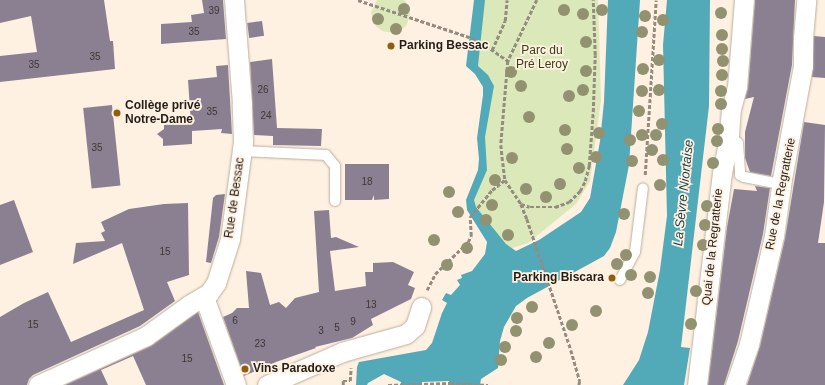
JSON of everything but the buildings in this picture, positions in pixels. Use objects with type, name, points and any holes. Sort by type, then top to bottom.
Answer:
[{"type":"street","name":"Rue de Bessac","points":[[204,297],[216,283],[230,239],[242,151],[242,104],[234,0]]},
{"type":"street","name":"Quai de la Regratterie","points":[[696,385],[707,303],[713,239],[729,136],[731,109],[729,85],[732,0]]},
{"type":"street","name":"Quai de la Regratterie","points":[[731,109],[737,87],[744,0]]},
{"type":"street","name":"Rue de la Regratterie","points":[[735,385],[749,344],[774,236],[781,184],[804,66],[803,38],[806,0]]},
{"type":"street","points":[[38,385],[146,336],[189,305],[204,297],[236,385]]},
{"type":"street","points":[[267,385],[342,352],[406,334],[415,326],[421,307]]},
{"type":"lane","points":[[729,136],[738,143],[740,175],[781,184]]},
{"type":"lane","points":[[242,151],[326,155],[335,166],[335,201]]},
{"type":"lane","points":[[620,280],[635,252],[643,188]]},
{"type":"path","points":[[358,0],[482,42],[508,61]]},
{"type":"path","points":[[492,50],[505,21],[507,0]]},
{"type":"path","points":[[538,0],[508,61],[501,146],[505,180],[521,204],[527,219],[571,350],[580,381],[579,385]]},
{"type":"path","points":[[521,204],[530,207],[555,207],[569,202],[580,191],[585,180],[589,166],[593,112],[595,55],[593,0]]},
{"type":"path","points":[[643,188],[646,175],[656,0]]},
{"type":"path","points":[[421,307],[434,274],[468,242],[471,236],[470,217],[492,190],[505,180]]},
{"type":"path","points":[[343,385],[343,381],[350,381],[351,370]]},
{"type":"path","points":[[388,385],[488,385]]},
{"type":"green space","points":[[377,0],[404,0],[406,2],[410,13],[407,24],[404,28],[393,33],[382,31],[373,23],[371,12]]},
{"type":"green space","name":"Parc du Pré Leroy","points":[[479,0],[598,0],[601,100],[590,181],[576,204],[528,243],[497,253],[471,207],[480,178],[480,144],[491,85],[474,65]]},
{"type":"water","points":[[474,0],[485,0],[478,66],[488,75],[494,86],[485,137],[487,170],[474,200],[476,207],[506,244],[516,251],[539,240],[581,212],[590,198],[600,141],[604,102],[608,0],[640,0],[629,165],[616,232],[610,248],[604,256],[527,298],[516,306],[504,327],[500,341],[498,368],[481,379],[480,385],[450,385],[449,381],[422,382],[422,385],[401,385],[401,382],[384,374],[367,385],[356,385],[357,367],[359,362],[426,350],[432,343],[447,303],[442,300],[446,293],[451,295],[460,285],[457,280],[462,278],[461,275],[472,271],[485,254],[487,242],[467,210],[466,200],[478,170],[479,159],[477,138],[483,95],[483,87],[475,74],[466,66]]},
{"type":"water","name":"La Sèvre Niortaise","points":[[667,0],[710,0],[709,106],[681,347],[690,348],[684,385],[623,385],[639,360],[648,332],[660,270],[667,216],[663,45]]},
{"type":"place","name":"Parking Bessac","points":[[391,46]]},
{"type":"place","name":"Collège privé Notre-Dame","points":[[117,113]]},
{"type":"place","name":"Parking Biscara","points":[[612,278]]},
{"type":"place","name":"Vins Paradoxe","points":[[245,369]]}]
